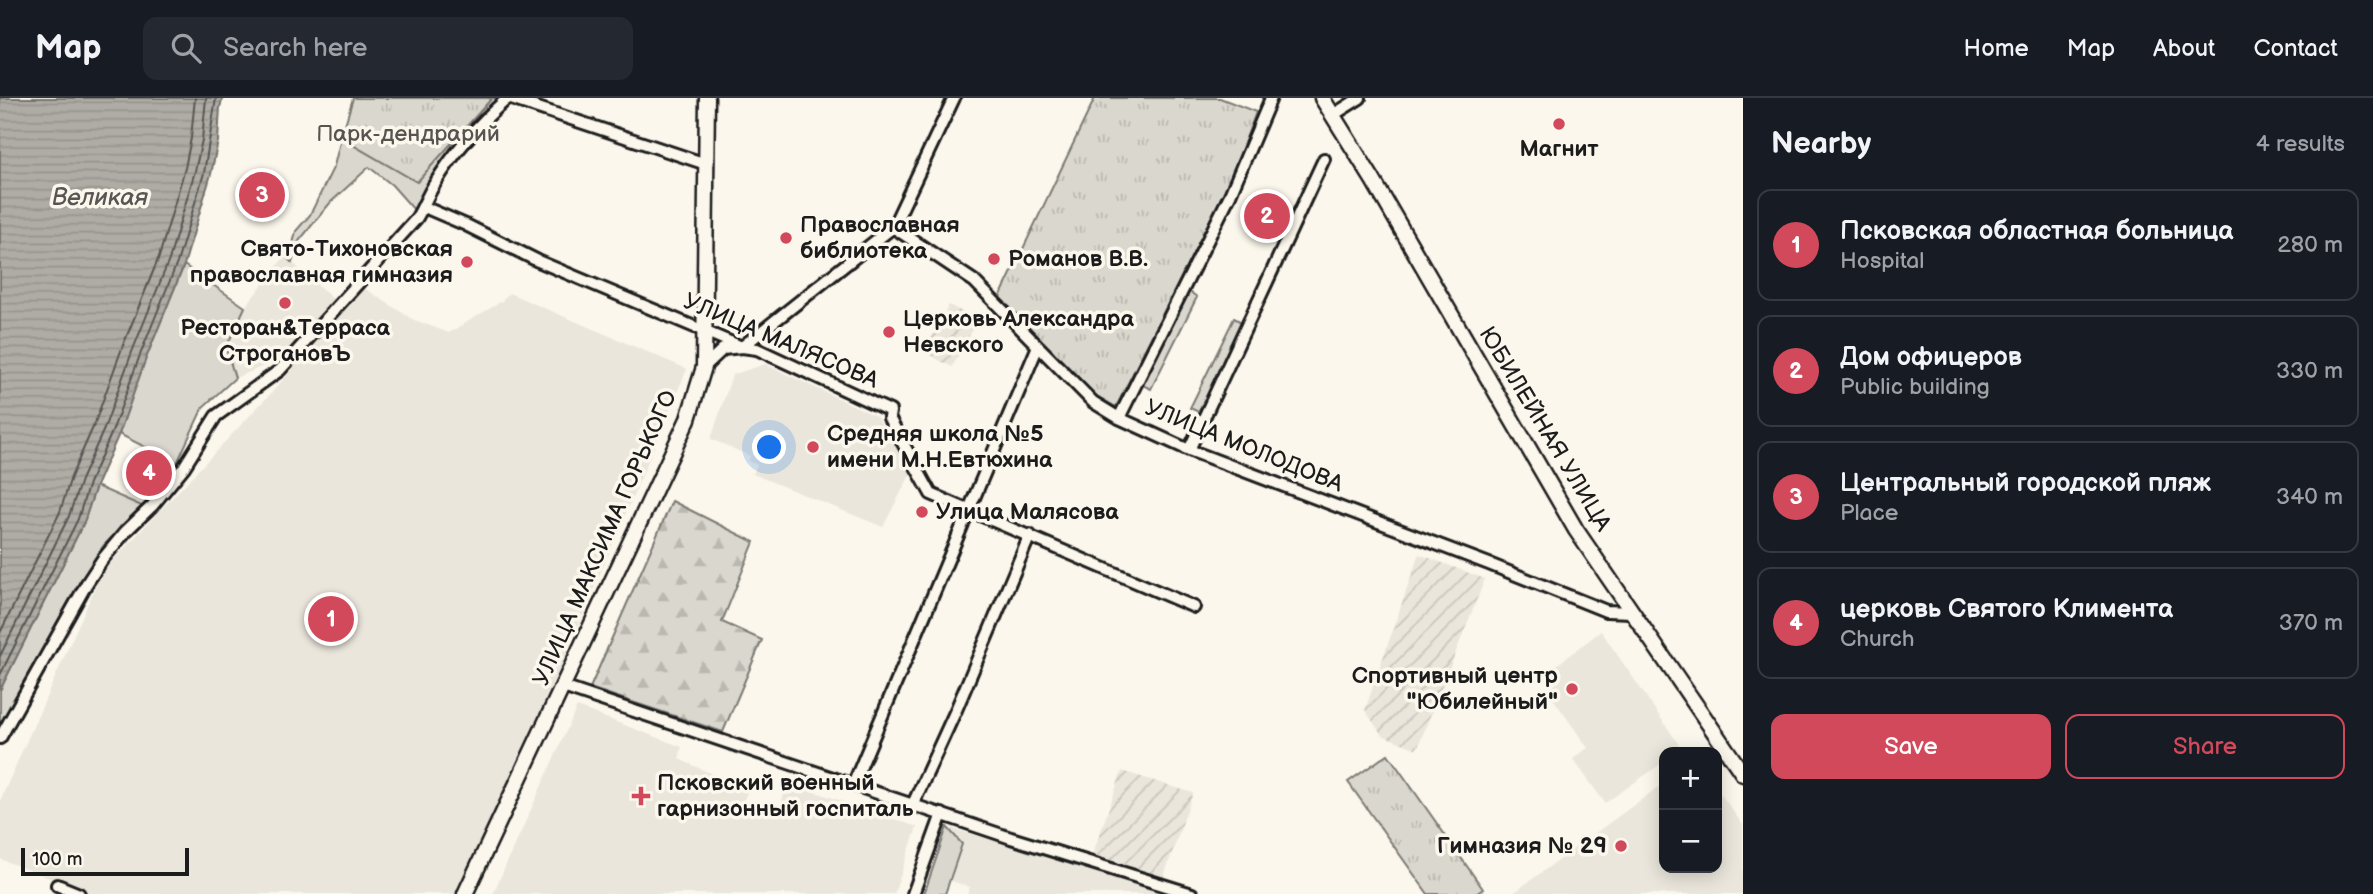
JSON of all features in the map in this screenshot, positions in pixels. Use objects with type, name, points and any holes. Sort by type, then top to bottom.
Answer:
[{"type":"main road","name":"УЛИЦА МАКСИМА ГОРЬКОГО","points":[[465,894],[688,419],[705,367],[707,98]]},
{"type":"main road","name":"ЮБИЛЕЙНАЯ УЛИЦА","points":[[1322,98],[1373,180],[1576,530],[1743,774]]},
{"type":"street","points":[[0,738],[102,560],[184,467],[216,416],[280,370],[424,207],[432,188],[466,140],[486,117],[508,98],[706,164]]},
{"type":"street","points":[[705,367],[723,349],[742,347],[893,227],[954,98]]},
{"type":"street","points":[[1119,418],[1230,195],[1271,98]]},
{"type":"street","points":[[1333,115],[1360,98]]},
{"type":"street","points":[[1189,450],[1324,159]]},
{"type":"street","name":"УЛИЦА МАЛЯСОВА","points":[[424,207],[538,261],[742,347],[757,349],[890,411],[889,418],[932,494],[1194,607]]},
{"type":"street","name":"УЛИЦА МОЛОДОВА","points":[[893,227],[974,281],[1093,402],[1119,418],[1189,450],[1606,611],[1632,612]]},
{"type":"street","points":[[853,785],[1038,346]]},
{"type":"street","points":[[913,804],[957,710],[1030,535]]},
{"type":"street","points":[[563,687],[1012,838],[1192,894]]},
{"type":"street","points":[[913,894],[942,814]]},
{"type":"street","points":[[57,885],[79,894]]},
{"type":"shaded area","points":[[285,256],[334,300],[283,358],[235,378],[226,348],[245,307]]},
{"type":"shaded area","points":[[364,288],[412,319],[449,333],[502,301],[509,293],[687,369],[561,666],[456,894],[91,894],[0,859],[0,801],[102,572],[274,390]]},
{"type":"shaded area","points":[[949,305],[978,320],[952,367],[924,352]]},
{"type":"shaded area","name":"Средняя школа №5 имени М.Н.Евтюхина","points":[[765,364],[876,416],[912,471],[883,527],[753,474],[757,465],[748,461],[750,456],[711,439],[732,375]]},
{"type":"shaded area","points":[[1419,554],[1485,579],[1417,749],[1382,735],[1365,710]]},
{"type":"shaded area","points":[[1601,631],[1681,747],[1659,747],[1659,765],[1605,803],[1573,759],[1588,748],[1547,690],[1561,680],[1553,668]]},
{"type":"shaded area","name":"Псковский военный гарнизонный госпиталь","points":[[577,707],[682,747],[679,759],[748,790],[740,809],[751,803],[778,815],[787,782],[917,827],[894,894],[493,894]]},
{"type":"shaded area","points":[[1122,771],[1193,793],[1163,879],[1092,856]]},
{"type":"shaded area","name":"Гимназия № 29","points":[[1659,787],[1659,873],[1722,873],[1722,796],[1743,825],[1743,894],[1512,894]]},
{"type":"shaded area","points":[[947,827],[1166,894],[967,894],[970,887],[951,881],[962,844]]},
{"type":"green space","name":"Парк-дендрарий","points":[[353,98],[492,98],[417,182],[341,138]]},
{"type":"green space","points":[[492,98],[505,98],[414,210],[392,185],[369,167],[330,203],[299,241],[292,263],[285,256],[293,244],[296,231],[310,215],[334,166],[341,138],[417,182]]},
{"type":"green space","points":[[1095,98],[1220,98],[1256,112],[1230,180],[1116,407],[1096,396],[999,299]]},
{"type":"green space","points":[[184,265],[245,307],[226,348],[235,378],[203,407],[177,463],[119,434]]},
{"type":"green space","points":[[1183,287],[1197,297],[1151,389],[1136,382]]},
{"type":"green space","points":[[1234,318],[1247,325],[1205,415],[1190,408]]},
{"type":"green space","points":[[96,486],[142,506],[103,546],[0,731],[0,690],[84,522]]},
{"type":"green space","points":[[672,501],[754,542],[722,622],[762,640],[723,732],[590,688]]},
{"type":"green space","points":[[1388,754],[1483,889],[1476,894],[1428,894],[1348,782]]},
{"type":"green space","points":[[947,827],[962,844],[945,894],[924,894]]},
{"type":"water","name":"Великая","points":[[0,98],[223,98],[211,174],[184,265],[84,522],[0,690]]},
{"type":"place","name":"Магнит","points":[[1559,124]]},
{"type":"place","name":"Центральный городской пляж","points":[[262,195]]},
{"type":"place","name":"Дом офицеров","points":[[1267,216]]},
{"type":"place","name":"Православная библиотека","points":[[786,238]]},
{"type":"place","name":"Романов В.В.","points":[[994,259]]},
{"type":"place","name":"Свято-Тихоновская православная гимназия","points":[[467,262]]},
{"type":"place","name":"Ресторан&Терраса СтрогановЪ","points":[[285,303]]},
{"type":"place","name":"Церковь Александра Невского","points":[[889,332]]},
{"type":"place","name":"Средняя школа №5 имени М.Н.Евтюхина","points":[[813,447]]},
{"type":"place","name":"церковь Святого Климента","points":[[149,473]]},
{"type":"place","name":"Улица Малясова","points":[[922,512]]},
{"type":"place","name":"Псковская областная больница","points":[[331,619]]},
{"type":"place","name":"Спортивный центр \"Юбилейный\"","points":[[1572,689]]},
{"type":"place","name":"Псковский военный гарнизонный госпиталь","points":[[641,796]]},
{"type":"place","name":"Гимназия № 29","points":[[1621,846]]}]
